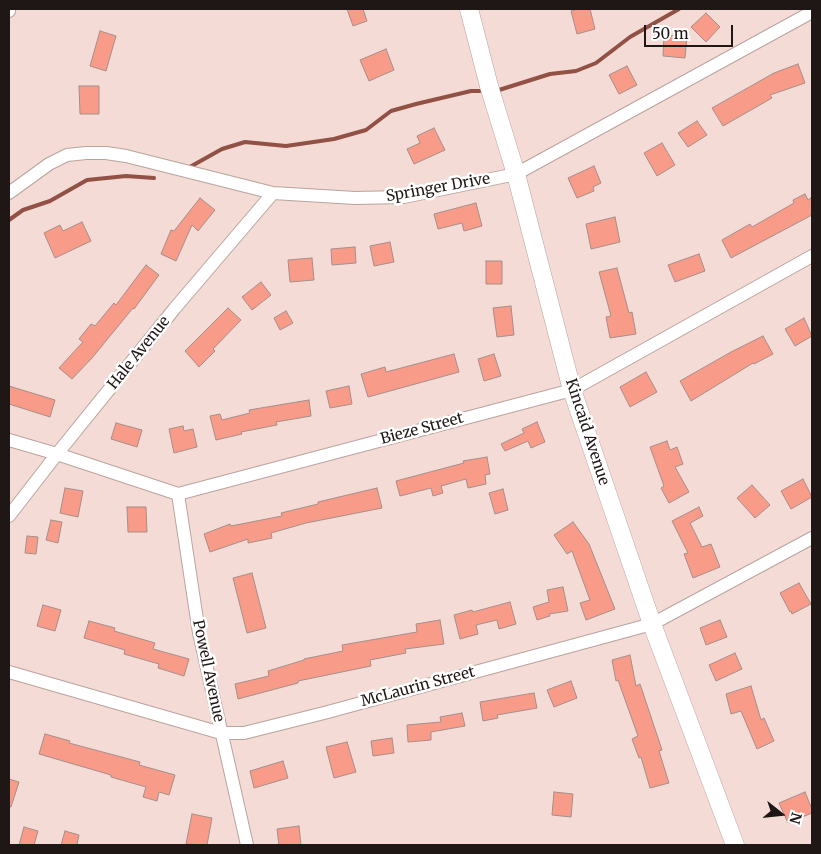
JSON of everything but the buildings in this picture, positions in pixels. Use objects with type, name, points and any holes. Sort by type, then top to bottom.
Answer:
[{"type":"street","name":"Kincaid Avenue","points":[[469,9],[489,86],[516,174],[572,390],[652,624],[735,845]]},
{"type":"street","name":"Springer Drive","points":[[9,193],[49,164],[67,155],[86,153],[126,156],[272,193],[355,198],[404,197],[516,174],[812,12]]},
{"type":"street","name":"Hale Avenue","points":[[9,516],[175,308],[272,193]]},
{"type":"street","name":"Bieze Street","points":[[178,494],[572,390],[812,256]]},
{"type":"street","points":[[9,440],[178,494]]},
{"type":"street","name":"Powell Avenue","points":[[178,494],[199,633],[247,845]]},
{"type":"street","name":"McLaurin Street","points":[[9,672],[221,733],[244,733],[652,624],[812,538]]},
{"type":"waterway","points":[[499,90],[550,74],[576,71],[596,63],[630,37],[679,9]]},
{"type":"waterway","points":[[188,168],[222,149],[245,142],[286,146],[334,139],[366,130],[391,111],[471,91],[480,91]]},
{"type":"waterway","points":[[9,220],[23,210],[50,201],[87,180],[126,176],[154,178]]}]
